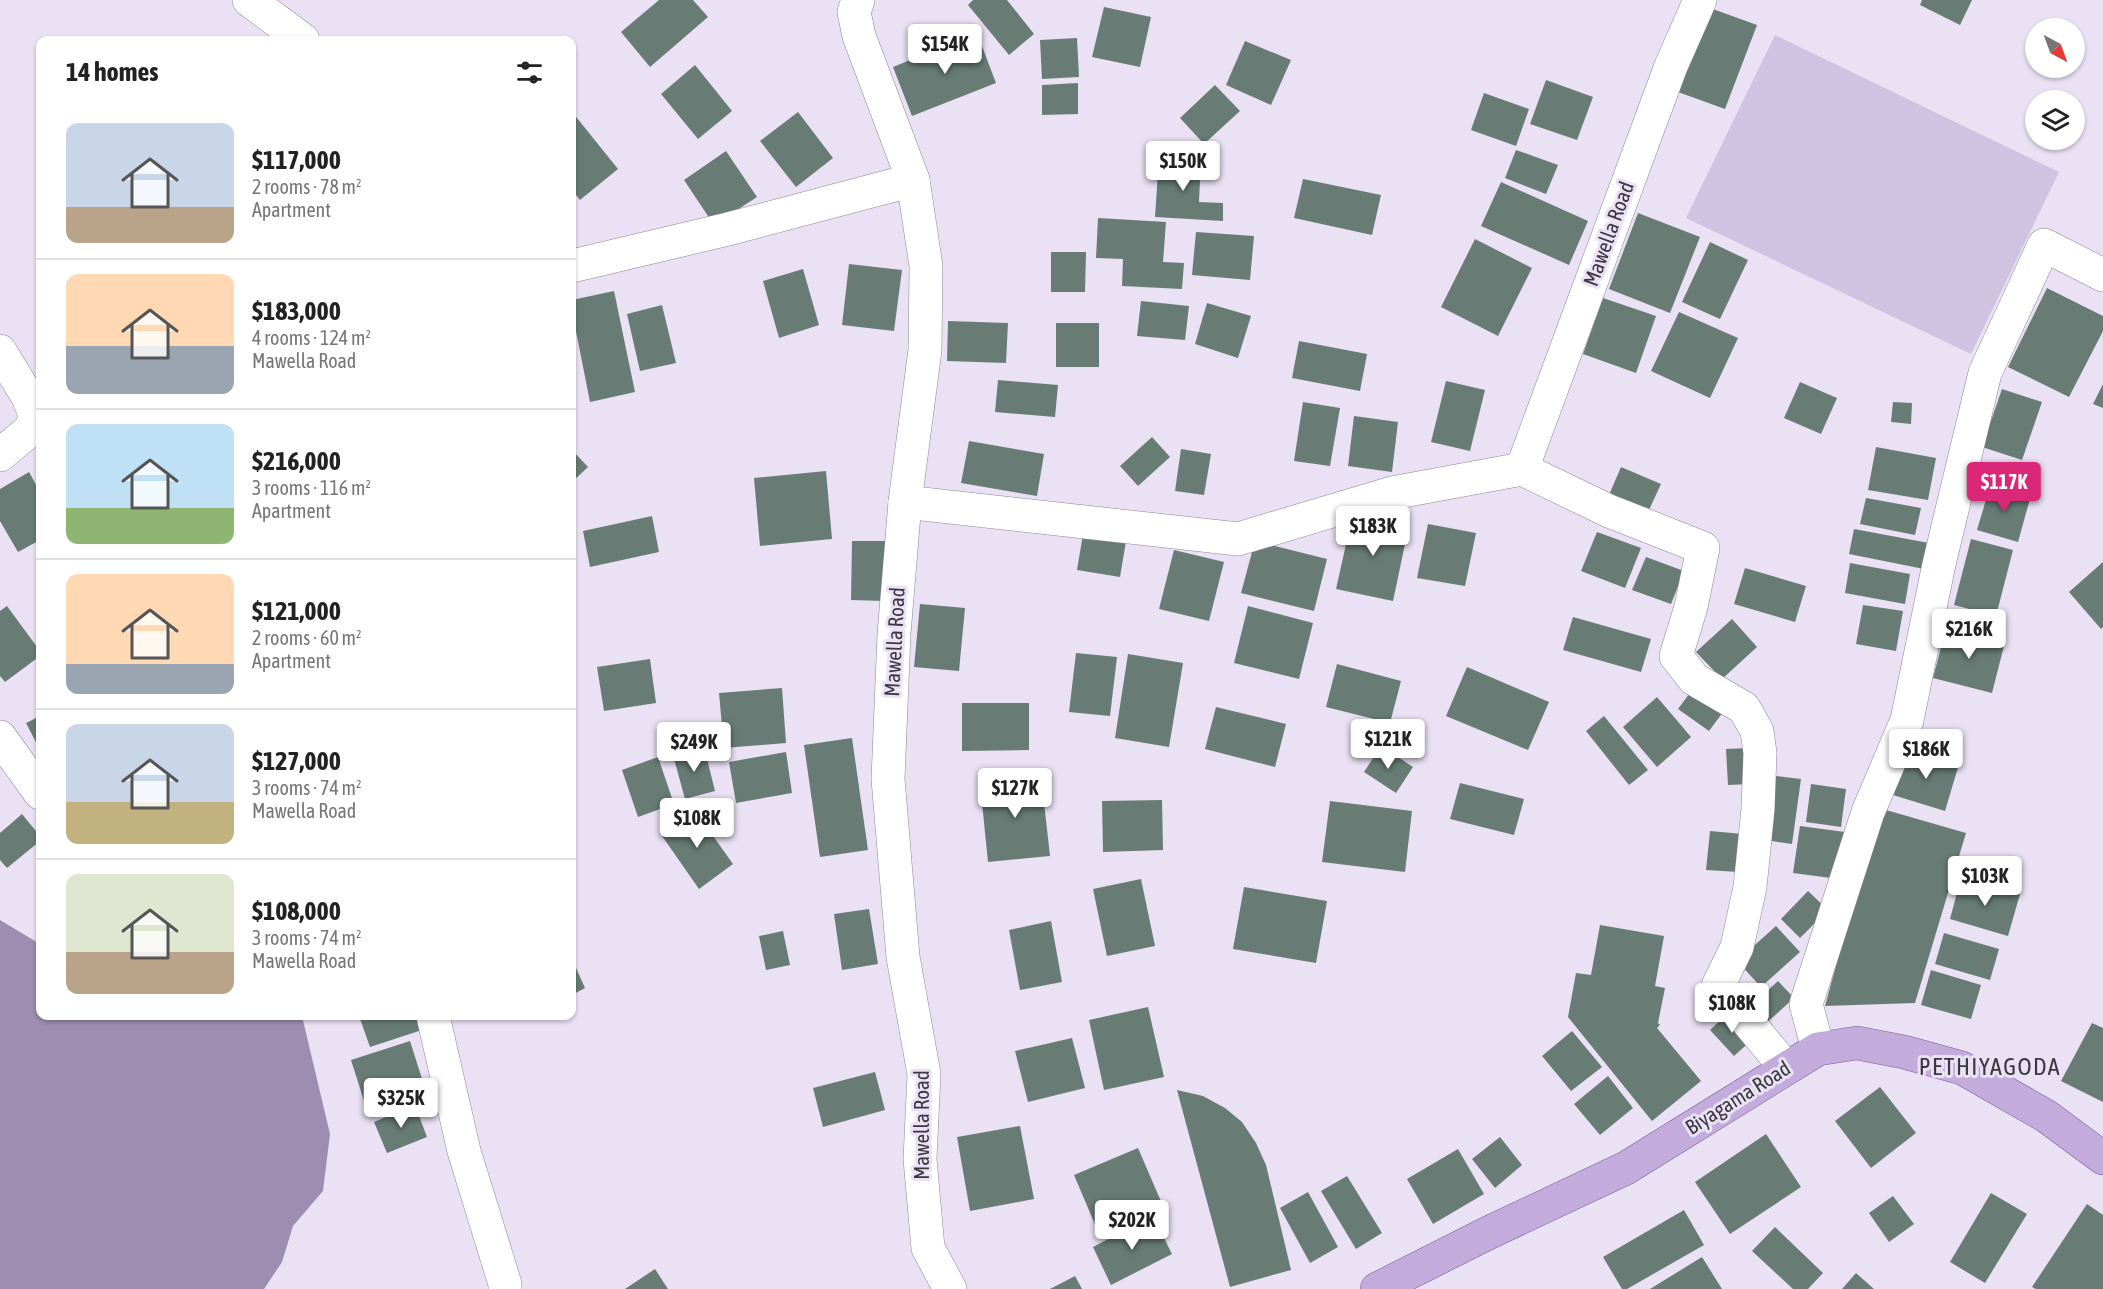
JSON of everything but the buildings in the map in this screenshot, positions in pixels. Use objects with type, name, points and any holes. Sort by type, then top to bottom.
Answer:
[{"type":"main road","name":"Biyagama Road","points":[[1377,1289],[1488,1233],[1626,1168],[1818,1049],[1857,1043],[1904,1052],[1962,1068],[2046,1116],[2103,1158]]},
{"type":"street","points":[[249,0],[298,36]]},
{"type":"street","name":"Mawella Road","points":[[858,0],[854,12],[859,36],[913,180],[926,266],[925,350],[906,502],[894,634],[888,779],[903,957],[924,1074],[920,1159],[928,1248],[950,1289]]},
{"type":"street","name":"Mawella Road","points":[[1522,469],[1671,66],[1700,0]]},
{"type":"street","points":[[576,265],[728,229],[913,180]]},
{"type":"street","points":[[1818,1049],[1806,1004],[1868,812],[1907,720],[1939,564],[1985,373],[2044,245],[2103,275]]},
{"type":"street","points":[[0,351],[28,397],[36,417],[30,430],[0,455]]},
{"type":"street","points":[[906,502],[1238,540],[1392,493],[1522,469],[1610,511],[1703,548],[1691,607],[1676,656],[1694,679],[1744,708],[1757,731],[1760,753],[1758,809],[1750,887],[1737,947],[1718,986],[1786,1068]]},
{"type":"street","points":[[0,737],[36,788]]},
{"type":"street","points":[[434,1020],[464,1151],[505,1289]]},
{"type":"shaded area","points":[[1775,35],[2059,172],[1971,354],[1686,218]]},
{"type":"shaded area","points":[[0,920],[36,942],[36,1020],[303,1020],[330,1134],[323,1191],[293,1226],[282,1262],[264,1289],[0,1289]]},
{"type":"district","name":"PETHIYAGODA","points":[[1990,1067]]}]
